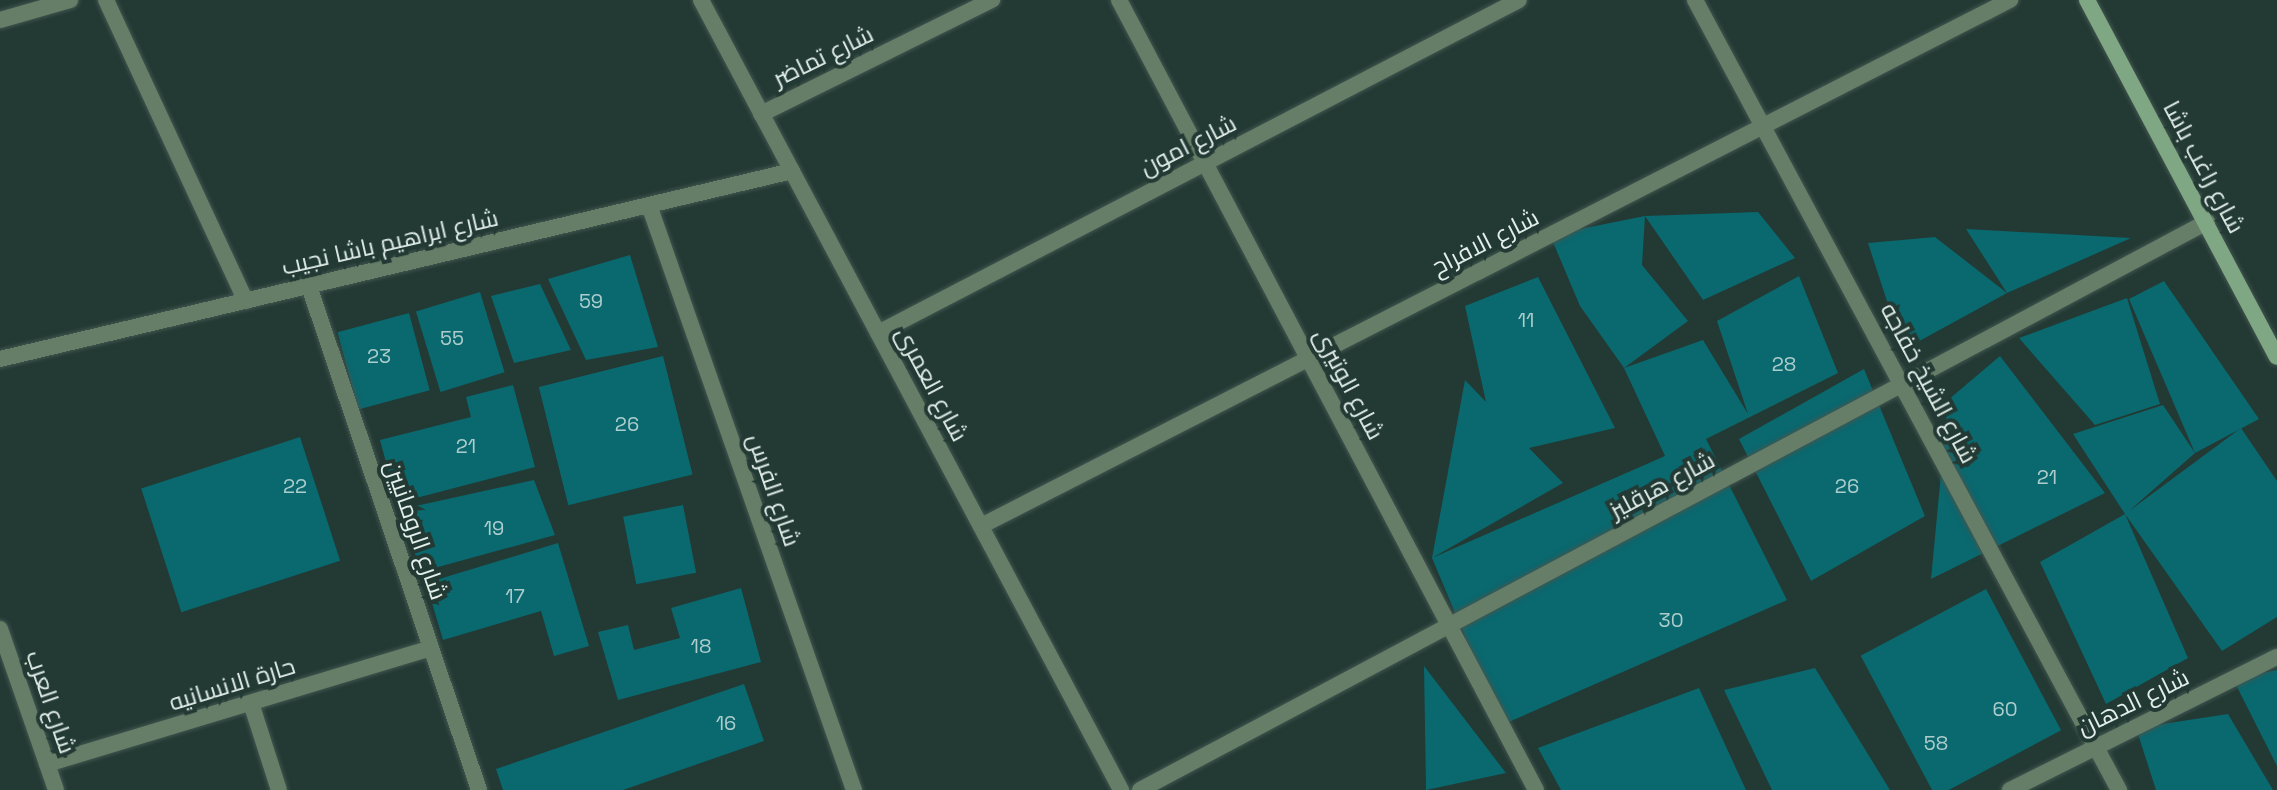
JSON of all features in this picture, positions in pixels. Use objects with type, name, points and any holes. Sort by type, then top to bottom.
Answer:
[{"type":"street","points":[[0,20],[70,0]]},
{"type":"street","points":[[106,0],[246,301]]},
{"type":"street","name":"شارع العمرى","points":[[701,0],[1121,790]]},
{"type":"street","name":"شارع تماضر","points":[[761,114],[992,0]]},
{"type":"street","name":"شارع الوتيرى","points":[[1119,0],[1536,790]]},
{"type":"street","name":"شارع امون","points":[[878,333],[1519,0]]},
{"type":"street","name":"شارع الشيخ خفاجه","points":[[1695,0],[2119,790]]},
{"type":"street","name":"شارع الافراح","points":[[981,526],[2010,0]]},
{"type":"street","name":"شارع راغب باشا","points":[[2087,0],[2277,357]]},
{"type":"street","name":"شارع ابراهيم باشا نجيب","points":[[0,359],[792,171]]},
{"type":"street","name":"شارع الفرس","points":[[649,205],[854,790]]},
{"type":"street","name":"شارع هرقليز","points":[[1140,790],[2207,222]]},
{"type":"street","name":"شارع الرومانيين","points":[[309,286],[479,790]]},
{"type":"street","name":"شارع العرب","points":[[0,629],[56,790]]},
{"type":"street","name":"حارة الانسانيه","points":[[47,764],[431,648]]},
{"type":"street","name":"شارع الدهان","points":[[2010,790],[2277,657]]},
{"type":"street","points":[[251,703],[279,790]]},
{"type":"building","points":[[1758,212],[1795,258],[1703,300],[1645,216]]},
{"type":"building","points":[[1645,216],[1642,265],[1688,321],[1624,368],[1580,306],[1550,235]]},
{"type":"building","points":[[1966,229],[2131,238],[2007,293]]},
{"type":"building","points":[[1935,237],[2007,293],[1903,350],[1868,243]]},
{"type":"building","points":[[630,255],[658,347],[586,360],[548,279]]},
{"type":"building","points":[[1799,276],[1838,373],[1706,439],[1787,600],[1502,725],[1432,558],[1665,456],[1624,368],[1703,340],[1748,414],[1717,321]]},
{"type":"building","points":[[1538,277],[1615,428],[1529,448],[1563,483],[1432,558],[1465,380],[1486,402],[1465,306]]},
{"type":"building","points":[[2164,281],[2259,419],[2195,453],[2129,299]]},
{"type":"building","points":[[540,284],[571,350],[514,363],[491,296]]},
{"type":"building","points":[[480,292],[505,372],[440,392],[416,312]]},
{"type":"building","points":[[2127,298],[2160,404],[2095,425],[2019,338]]},
{"type":"building","points":[[409,313],[430,390],[358,409],[338,332]]},
{"type":"building","points":[[663,356],[693,474],[568,505],[539,387]]},
{"type":"building","points":[[2000,356],[2105,493],[1931,579],[1948,400]]},
{"type":"building","points":[[1864,369],[1925,516],[1811,581],[1739,439]]},
{"type":"building","points":[[513,385],[535,467],[397,503],[380,440],[471,417],[466,397]]},
{"type":"building","points":[[2163,405],[2195,453],[2129,511],[2241,428],[2277,481],[2277,617],[2222,651],[2125,514],[2073,434]]},
{"type":"building","points":[[300,437],[340,561],[181,612],[141,489]]},
{"type":"building","points":[[534,480],[555,535],[420,572],[402,509]]},
{"type":"building","points":[[683,505],[696,573],[636,584],[623,517]]},
{"type":"building","points":[[2125,514],[2188,658],[2106,704],[2040,562]]},
{"type":"building","points":[[558,543],[589,646],[554,656],[541,611],[443,640],[426,583]]},
{"type":"building","points":[[741,588],[761,662],[618,700],[598,632],[628,625],[634,650],[680,638],[671,608]]},
{"type":"building","points":[[1986,589],[2061,730],[1949,790],[1932,790],[1861,656]]},
{"type":"building","points":[[1424,666],[1506,773],[1426,790]]},
{"type":"building","points":[[1815,668],[1890,790],[1772,790],[1724,690]]},
{"type":"building","points":[[2277,670],[2277,766],[2233,679]]},
{"type":"building","points":[[744,684],[764,741],[623,790],[503,790],[496,769]]},
{"type":"building","points":[[1699,688],[1746,790],[1561,790],[1538,748]]},
{"type":"building","points":[[2228,714],[2273,790],[2156,790],[2136,728]]}]
